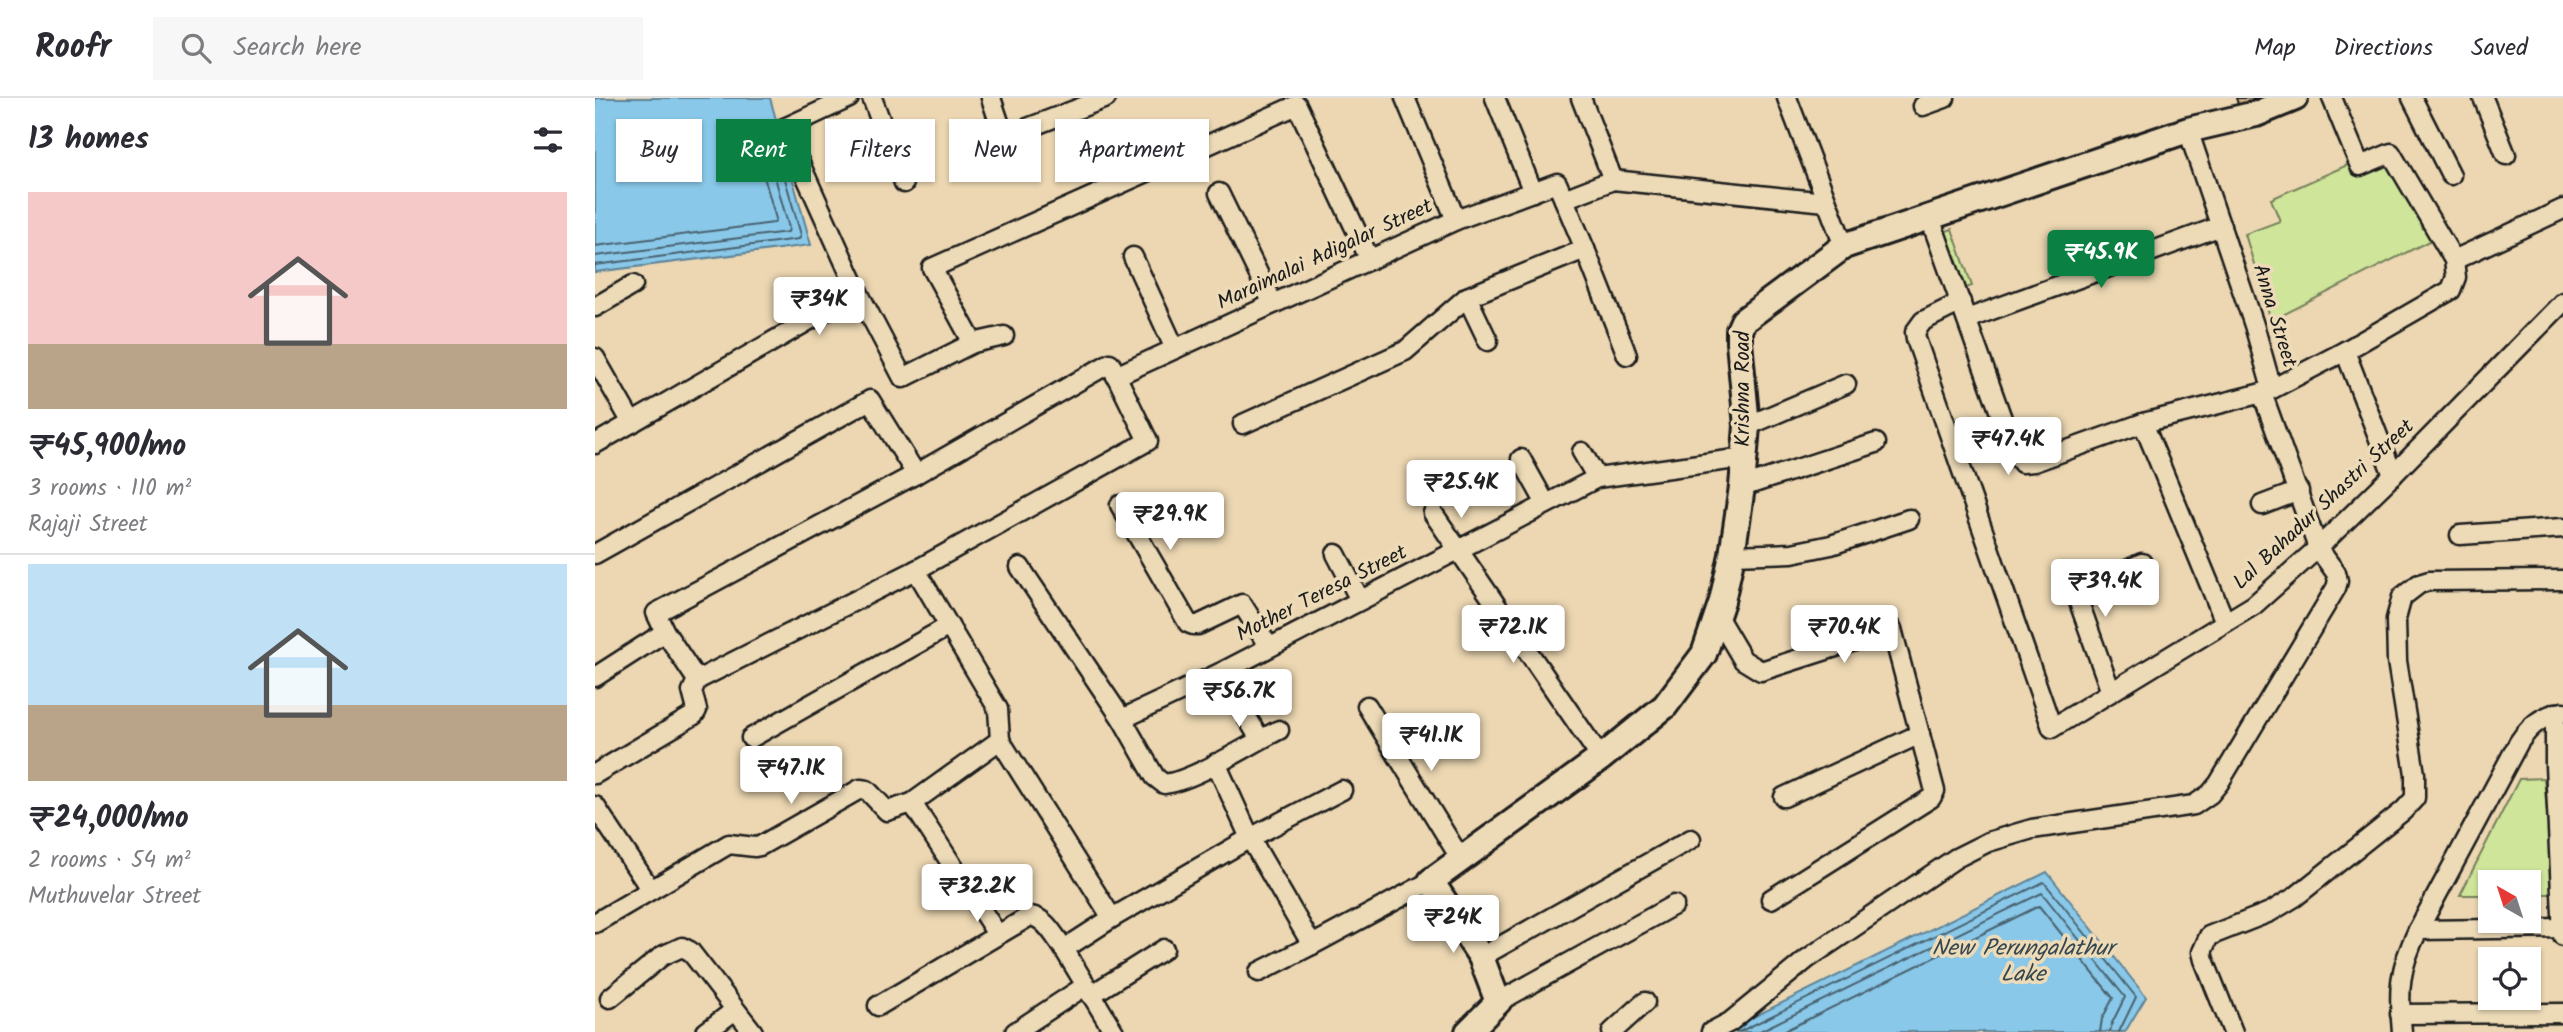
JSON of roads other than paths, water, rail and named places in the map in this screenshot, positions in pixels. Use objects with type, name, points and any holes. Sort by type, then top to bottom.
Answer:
[{"type":"street","points":[[804,119],[849,98]]},
{"type":"street","points":[[872,98],[904,183]]},
{"type":"street","points":[[991,98],[1004,137],[1106,98]]},
{"type":"street","points":[[1405,98],[1456,220]]},
{"type":"street","points":[[1495,98],[1533,192]]},
{"type":"street","points":[[1581,98],[1613,180],[1826,202]]},
{"type":"street","points":[[1787,98],[1844,247]]},
{"type":"street","points":[[1923,106],[1945,98]]},
{"type":"street","name":"Krishna Road","points":[[1431,881],[1601,758],[1665,706],[1704,654],[1717,616],[1732,555],[1742,487],[1747,426],[1738,342],[1743,321],[1844,247],[2188,130],[2256,114],[2295,98]]},
{"type":"street","points":[[1930,218],[2014,452],[2022,463],[2034,463],[2143,424],[2267,391],[2345,351],[2451,290],[2456,277],[2454,260],[2391,153],[2360,166],[2332,98]]},
{"type":"street","points":[[2412,98],[2451,175]]},
{"type":"street","points":[[2483,98],[2506,155]]},
{"type":"street","points":[[973,343],[932,268],[1297,105],[1370,260]]},
{"type":"street","name":"Anna Street","points":[[1711,1032],[1730,1022],[1807,960],[1956,858],[1988,842],[2032,829],[2178,809],[2202,801],[2219,783],[2336,589],[2336,573],[2318,548],[2299,491],[2267,391],[2221,226],[2188,130]]},
{"type":"street","name":"Maraimalai Adigalar Street","points":[[1116,376],[1456,220],[1533,192],[1560,191],[1613,180]]},
{"type":"street","points":[[808,182],[858,292],[903,378],[973,343],[1004,336]]},
{"type":"street","points":[[1560,191],[1627,355]]},
{"type":"street","points":[[1219,193],[1273,304]]},
{"type":"street","points":[[2454,260],[2563,209]]},
{"type":"street","points":[[1964,311],[2221,226]]},
{"type":"street","points":[[1243,424],[1405,351],[1467,297],[1585,249]]},
{"type":"street","points":[[1133,257],[1175,349]]},
{"type":"street","points":[[595,307],[633,285]]},
{"type":"street","points":[[595,444],[858,292]]},
{"type":"street","points":[[1467,297],[1488,341]]},
{"type":"street","name":"Lal Bahadur Shastri Street","points":[[1964,311],[1923,321],[1915,332],[1916,339],[2052,728],[2254,605],[2393,475],[2563,302]]},
{"type":"street","points":[[2345,351],[2393,475]]},
{"type":"street","points":[[595,358],[632,423]]},
{"type":"street","points":[[595,774],[694,715],[697,710],[692,686],[697,680],[916,570],[1148,442],[1110,363],[916,474],[656,613],[665,632],[697,680]]},
{"type":"street","points":[[1747,426],[1846,384]]},
{"type":"street","points":[[595,554],[870,400],[916,474]]},
{"type":"street","points":[[2143,424],[2225,622]]},
{"type":"street","points":[[1742,487],[1876,443]]},
{"type":"street","points":[[1582,452],[1597,478]]},
{"type":"street","name":"Mother Teresa Street","points":[[1122,719],[1220,673],[1597,478],[1743,458]]},
{"type":"street","points":[[1521,459],[1546,504]]},
{"type":"street","points":[[2262,505],[2299,491]]},
{"type":"street","points":[[1120,505],[1188,622],[1198,625],[1242,604],[1269,647]]},
{"type":"street","points":[[1433,513],[1601,758]]},
{"type":"street","points":[[1732,555],[1793,553],[1831,545],[1909,519]]},
{"type":"street","points":[[2460,535],[2563,528]]},
{"type":"street","points":[[1336,554],[1360,600]]},
{"type":"street","points":[[2111,692],[2076,594],[2142,563]]},
{"type":"street","points":[[1020,567],[1122,719],[1155,778],[1164,784],[1216,763],[1279,730]]},
{"type":"street","points":[[916,570],[998,709],[1000,740],[1112,918]]},
{"type":"street","points":[[2233,1032],[2202,953],[2209,936],[2270,912],[2295,897],[2403,811],[2415,798],[2415,774],[2397,661],[2396,619],[2402,597],[2419,584],[2429,581],[2563,580]]},
{"type":"street","points":[[1717,616],[1743,660],[1762,671],[1892,629],[1934,786],[1931,798],[1771,899]]},
{"type":"street","points":[[751,738],[949,626]]},
{"type":"street","points":[[595,677],[665,632]]},
{"type":"street","points":[[1220,673],[1260,739]]},
{"type":"street","points":[[1367,706],[1462,861]]},
{"type":"street","points":[[2563,936],[2555,765],[2559,713],[2541,719],[2529,728],[2519,742],[2418,930],[2406,955],[2400,977],[2401,1023],[2563,1013]]},
{"type":"street","points":[[1784,797],[1920,734]]},
{"type":"street","points":[[595,923],[729,844],[760,846],[860,789],[867,790],[887,811],[912,803],[1000,740]]},
{"type":"street","points":[[1216,763],[1250,838],[1312,945]]},
{"type":"street","points":[[1064,949],[1250,838],[1342,790]]},
{"type":"street","points":[[912,803],[997,934]]},
{"type":"street","points":[[595,806],[651,890]]},
{"type":"street","points":[[1481,957],[1691,839]]},
{"type":"street","points":[[1259,972],[1431,881],[1481,957],[1498,1002]]},
{"type":"street","points":[[1468,1032],[1498,1002],[1674,905]]},
{"type":"street","points":[[878,1006],[1030,916],[1037,917],[1064,949],[1114,1032]]},
{"type":"street","points":[[2418,930],[2563,928]]},
{"type":"street","points":[[610,998],[662,956],[682,947],[690,951],[753,1032]]},
{"type":"street","points":[[1015,1032],[1164,949]]},
{"type":"street","points":[[1612,1032],[1644,1002]]},
{"type":"street","points":[[706,1032],[735,1010]]},
{"type":"water","points":[[595,98],[770,98],[776,119],[716,119],[716,182],[793,182],[811,245],[595,272]]},
{"type":"water","name":"New Perungalathur Lake","points":[[2047,872],[2146,997],[2125,1032],[1723,1032]]}]
